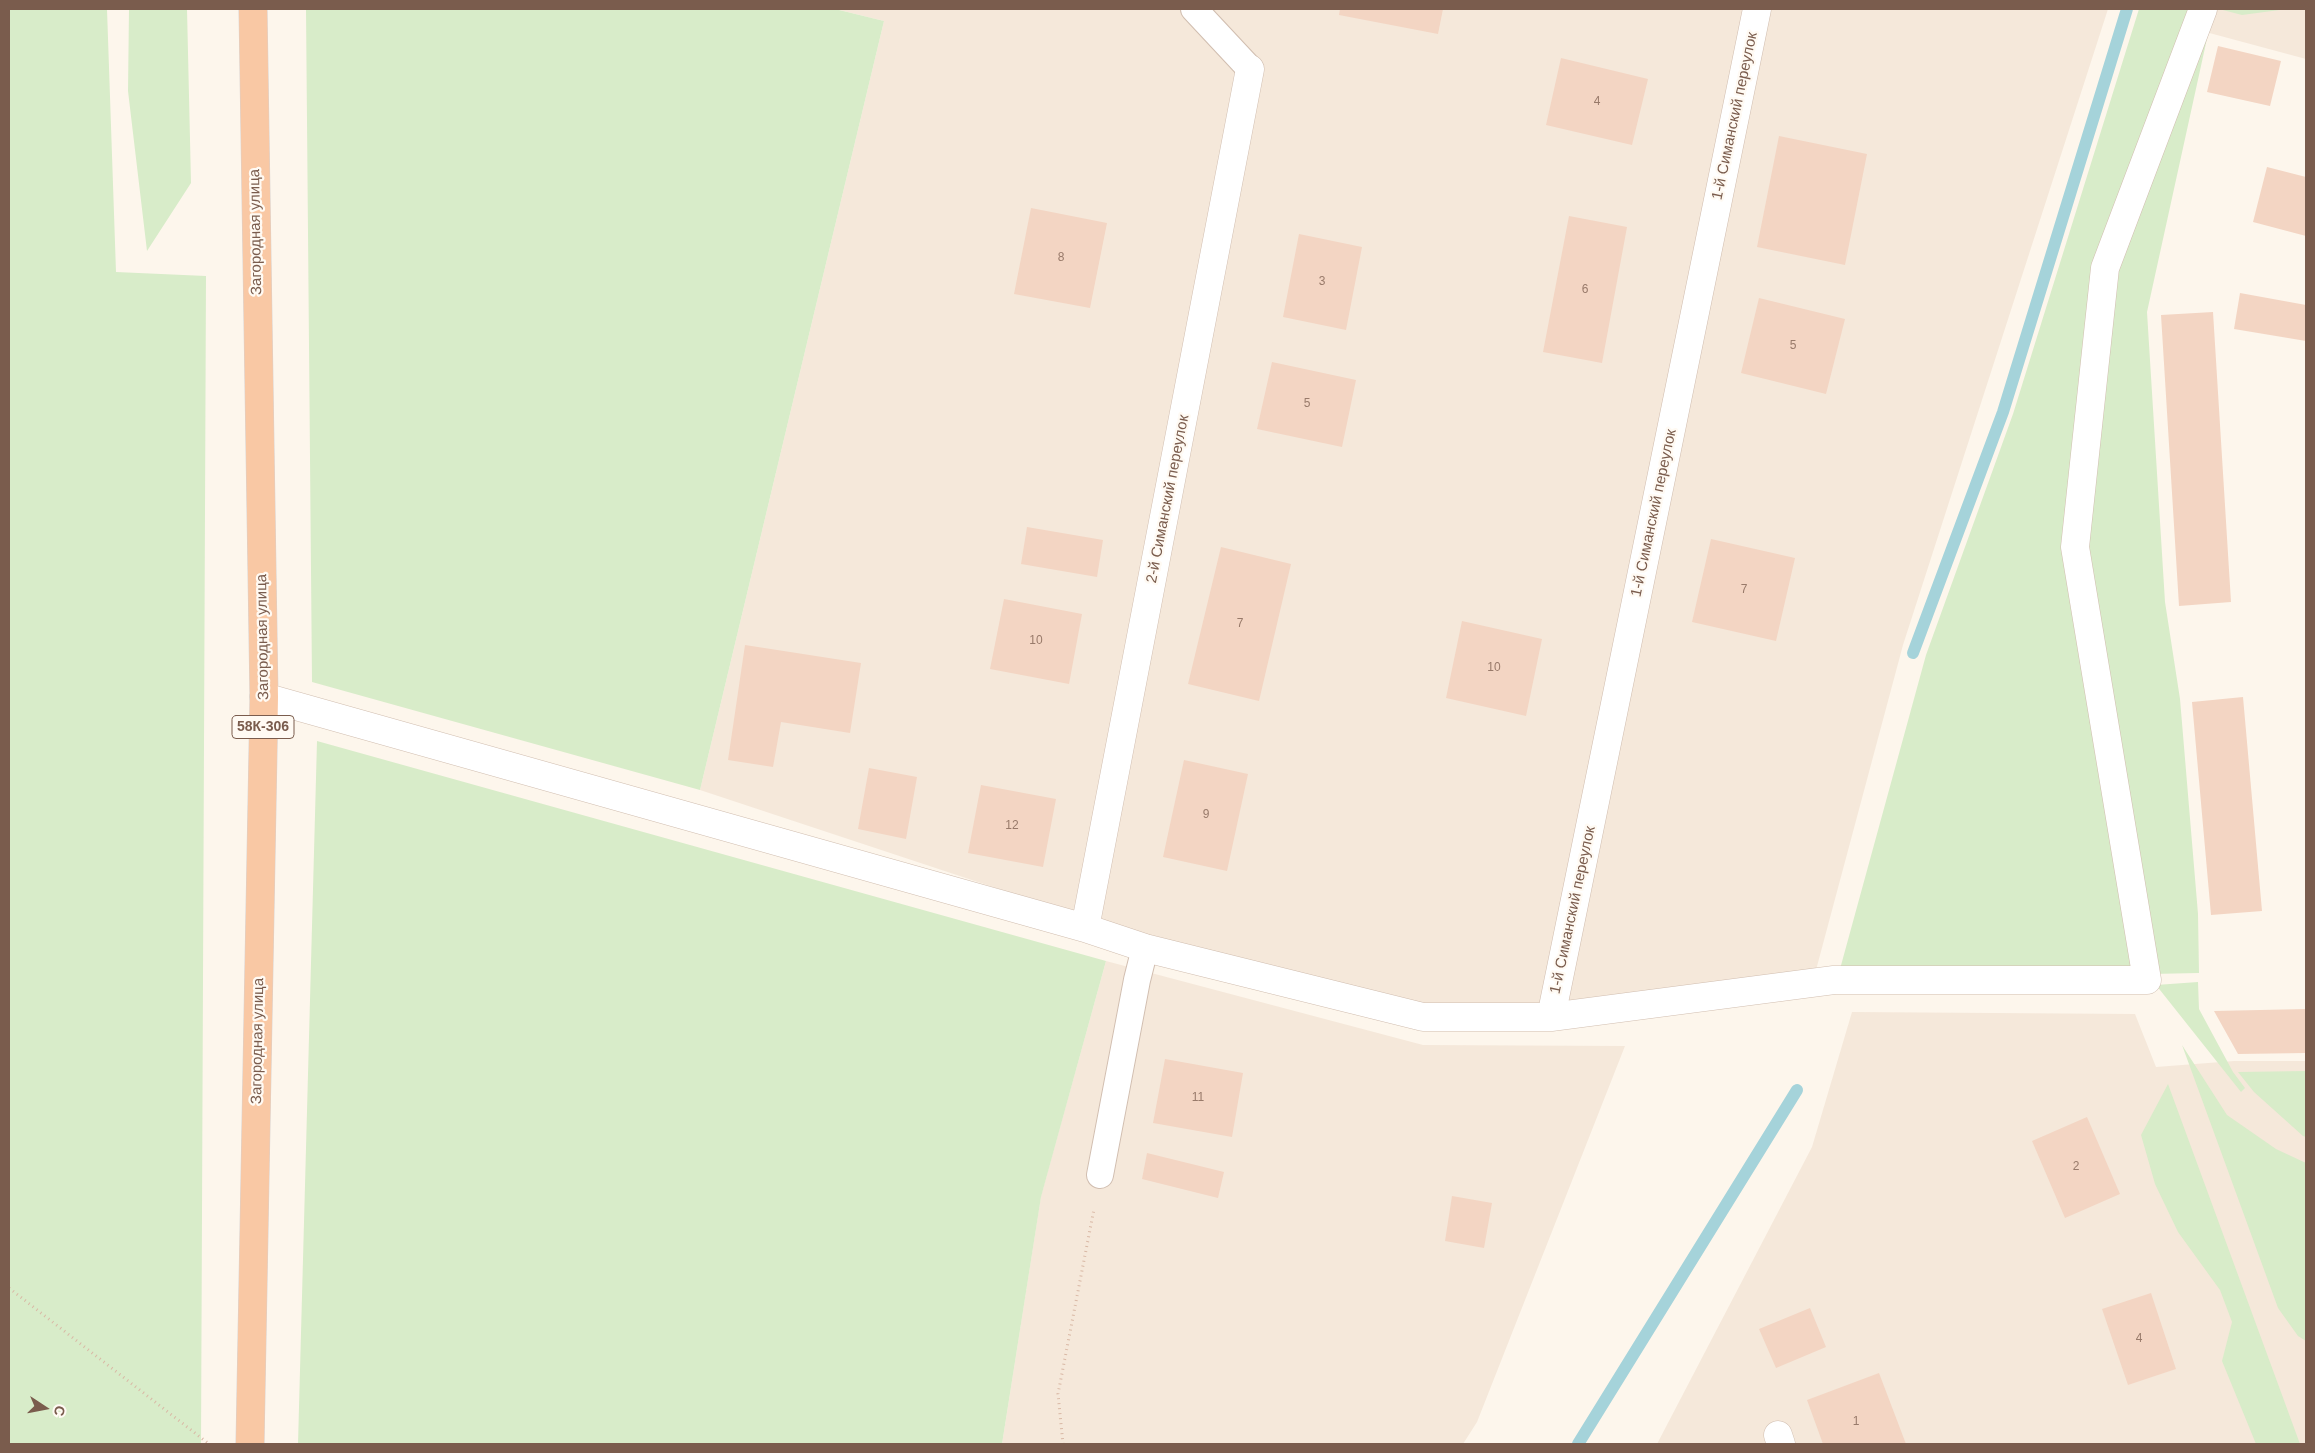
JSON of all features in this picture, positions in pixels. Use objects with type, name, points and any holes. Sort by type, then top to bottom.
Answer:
[{"type":"highway","name":"Загородная улица","points":[[250,1444],[264,697],[253,9]]},
{"type":"street","name":"1-й Симанский переулок","points":[[1551,1017],[1757,9]]},
{"type":"street","points":[[264,697],[1085,928],[1145,948],[1423,1017],[1551,1017],[1834,980],[2147,980],[2075,547],[2105,268],[2202,9]]},
{"type":"street","name":"2-й Симанский переулок","points":[[1085,928],[1250,69]]},
{"type":"lane","points":[[1194,9],[1250,69]]},
{"type":"lane","points":[[1100,1175],[1137,980],[1145,948]]},
{"type":"path","points":[[1063,1444],[1058,1394],[1100,1175]]},
{"type":"path","points":[[9,1288],[209,1444]]},
{"type":"shaded area","points":[[835,9],[2108,9],[1903,645],[1816,970],[1542,1008],[1421,1005],[1147,938],[700,790],[884,21]]},
{"type":"shaded area","points":[[2211,9],[2306,9],[2306,59],[2202,31]]},
{"type":"shaded area","points":[[1106,961],[1423,1045],[1625,1046],[1477,1422],[1463,1444],[1002,1444],[1041,1196]]},
{"type":"shaded area","points":[[1852,1012],[2135,1014],[2156,1067],[2234,1061],[2306,1061],[2306,1444],[1657,1444],[1812,1147]]},
{"type":"green space","points":[[9,9],[107,9],[116,272],[206,276],[201,1444],[9,1444]]},
{"type":"green space","points":[[129,9],[187,9],[191,183],[147,251],[128,91]]},
{"type":"green space","points":[[306,9],[835,9],[884,21],[700,790],[312,682]]},
{"type":"green space","points":[[2139,9],[2192,9],[2097,265],[2065,546],[2135,970],[1840,969],[1926,655],[2013,414]]},
{"type":"green space","points":[[2219,9],[2287,9],[2242,15]]},
{"type":"green space","points":[[2208,34],[2147,312],[2165,602],[2180,699],[2198,914],[2199,973],[2151,974],[2082,547],[2110,269]]},
{"type":"green space","points":[[317,741],[1106,961],[1041,1197],[1002,1444],[298,1444]]},
{"type":"green space","points":[[2198,982],[2199,1009],[2233,1072],[2245,1088],[2241,1092],[2156,985]]},
{"type":"green space","points":[[2182,1045],[2227,1115],[2276,1149],[2306,1163],[2306,1341],[2298,1336],[2278,1308]]},
{"type":"green space","points":[[2306,1071],[2306,1137],[2254,1092],[2238,1072]]},
{"type":"green space","points":[[2168,1084],[2300,1444],[2256,1444],[2222,1361],[2232,1322],[2220,1290],[2178,1232],[2155,1184],[2141,1135]]},
{"type":"building","points":[[1340,9],[1443,9],[1438,34],[1339,15]]},
{"type":"building","points":[[2218,46],[2281,61],[2270,106],[2207,92]]},
{"type":"building","points":[[1561,58],[1648,79],[1632,145],[1546,125]]},
{"type":"building","points":[[1779,136],[1867,154],[1845,265],[1757,247]]},
{"type":"building","points":[[2267,167],[2306,177],[2306,236],[2253,222]]},
{"type":"building","points":[[1031,208],[1107,223],[1090,308],[1014,294]]},
{"type":"building","points":[[1569,216],[1627,227],[1602,363],[1543,352]]},
{"type":"building","points":[[1299,234],[1362,247],[1346,330],[1283,317]]},
{"type":"building","points":[[2240,293],[2306,305],[2306,341],[2234,329]]},
{"type":"building","points":[[1759,298],[1845,319],[1826,394],[1741,373]]},
{"type":"building","points":[[2213,312],[2231,602],[2179,606],[2161,315]]},
{"type":"building","points":[[1272,362],[1356,380],[1342,447],[1257,429]]},
{"type":"building","points":[[1027,527],[1103,540],[1097,577],[1021,564]]},
{"type":"building","points":[[1711,539],[1795,558],[1776,641],[1692,622]]},
{"type":"building","points":[[1221,547],[1291,564],[1259,701],[1188,684]]},
{"type":"building","points":[[1004,599],[1082,614],[1069,684],[990,669]]},
{"type":"building","points":[[1462,621],[1542,639],[1526,716],[1446,698]]},
{"type":"building","points":[[745,645],[861,663],[850,733],[781,722],[773,767],[728,760]]},
{"type":"building","points":[[2243,697],[2262,911],[2211,915],[2192,702]]},
{"type":"building","points":[[1184,760],[1248,774],[1227,871],[1163,857]]},
{"type":"building","points":[[869,768],[917,777],[906,839],[858,829]]},
{"type":"building","points":[[981,785],[1056,799],[1043,867],[968,853]]},
{"type":"building","points":[[2306,1009],[2306,1053],[2238,1054],[2214,1011]]},
{"type":"building","points":[[1165,1059],[1243,1073],[1232,1137],[1153,1123]]},
{"type":"building","points":[[2087,1117],[2120,1194],[2065,1218],[2032,1141]]},
{"type":"building","points":[[1147,1153],[1224,1172],[1218,1198],[1142,1179]]},
{"type":"building","points":[[1452,1196],[1492,1203],[1484,1248],[1445,1241]]},
{"type":"building","points":[[2151,1293],[2176,1369],[2128,1385],[2102,1309]]},
{"type":"building","points":[[1810,1308],[1826,1347],[1776,1368],[1759,1329]]},
{"type":"building","points":[[1879,1373],[1906,1444],[1823,1444],[1807,1400]]},
{"type":"waterway","points":[[1913,653],[2003,412],[2127,9]]},
{"type":"waterway","points":[[1578,1444],[1797,1090]]}]
